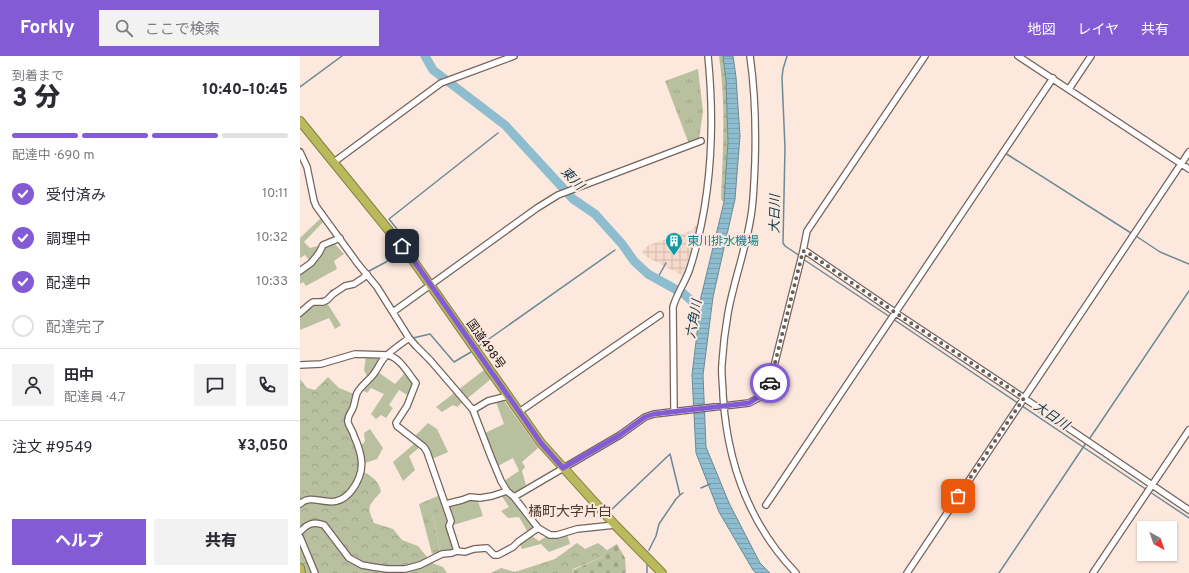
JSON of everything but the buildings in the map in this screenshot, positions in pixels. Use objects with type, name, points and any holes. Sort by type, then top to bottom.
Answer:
[{"type":"highway","name":"国道498号","points":[[300,120],[412,258],[541,443],[662,573]]},
{"type":"highway","points":[[300,568],[301,573]]},
{"type":"street","points":[[334,162],[441,84],[514,56]]},
{"type":"street","points":[[676,411],[673,307],[690,268],[706,199],[711,157],[712,122],[708,56]]},
{"type":"street","points":[[750,56],[753,79],[755,126],[753,197],[747,238],[728,314],[722,366],[723,407],[730,451],[744,495],[759,525],[769,540],[796,573]]},
{"type":"street","points":[[514,497],[620,435],[645,417],[654,414],[676,411],[749,403],[760,397],[769,386],[807,231],[925,56]]},
{"type":"street","points":[[1018,56],[1189,169]]},
{"type":"street","points":[[1069,89],[1091,56]]},
{"type":"street","points":[[766,505],[1053,78]]},
{"type":"street","points":[[393,312],[537,208],[561,194],[701,142]]},
{"type":"street","points":[[300,152],[307,168],[314,201],[326,221],[377,287],[409,338],[473,410],[491,457],[507,491],[514,497],[538,528],[550,535],[557,535],[577,529],[616,525]]},
{"type":"street","points":[[907,573],[1189,152]]},
{"type":"street","points":[[300,271],[311,263],[319,253],[323,244],[340,238]]},
{"type":"street","points":[[803,251],[807,252],[1189,510]]},
{"type":"street","points":[[300,313],[313,302],[323,302],[327,300],[345,286],[354,284],[367,274]]},
{"type":"street","points":[[519,412],[660,315]]},
{"type":"street","points":[[300,504],[308,499],[333,502],[340,501],[353,489],[361,474],[362,459],[360,448],[348,422],[348,417],[353,408],[358,392],[374,375],[385,358],[409,338]]},
{"type":"street","points":[[300,365],[321,364],[355,354],[393,356],[401,364],[416,383],[407,406],[396,424],[424,447],[430,457],[451,521],[449,526],[457,551]]},
{"type":"street","points":[[473,410],[488,401],[508,395]]},
{"type":"street","points":[[1093,573],[1189,430]]},
{"type":"street","points":[[446,504],[470,497],[480,498],[507,491]]},
{"type":"street","points":[[300,532],[308,524],[313,522],[324,524],[349,558],[356,563],[384,571],[405,569],[420,565],[442,554],[457,551],[464,552],[474,548],[487,548],[494,555],[498,555],[513,547],[538,528]]},
{"type":"street","points":[[300,536],[315,573]]},
{"type":"shaded area","points":[[699,222],[683,276],[645,256],[642,251],[649,245],[692,230]]},
{"type":"green space","points":[[719,56],[723,56],[726,80],[728,142],[724,202],[721,199],[723,92]]},
{"type":"green space","points":[[698,69],[703,111],[699,140],[689,144],[665,81]]},
{"type":"green space","points":[[321,218],[324,221],[304,242],[310,248],[333,242],[344,254],[334,261],[337,269],[306,286],[303,282],[300,284],[300,274],[312,264],[305,255],[300,258],[300,238]]},
{"type":"green space","points":[[327,303],[341,325],[335,329],[329,318],[300,330],[300,316],[313,304]]},
{"type":"green space","points":[[366,356],[382,357],[375,370],[395,384],[404,374],[413,383],[407,395],[399,390],[389,405],[393,408],[386,418],[381,415],[376,419],[371,414],[384,394],[371,388],[367,393],[360,388],[368,379],[364,370]]},
{"type":"green space","points":[[484,370],[491,379],[457,407],[453,405],[442,412],[436,407]]},
{"type":"green space","points":[[328,377],[339,388],[354,394],[351,405],[345,415],[346,424],[358,449],[360,458],[359,470],[373,478],[380,488],[381,492],[370,506],[370,513],[374,523],[393,529],[402,540],[418,546],[432,563],[443,567],[447,573],[300,573],[300,379],[307,388],[315,390]]},
{"type":"green space","points":[[503,399],[538,448],[522,462],[525,467],[522,471],[526,485],[518,491],[511,492],[504,481],[519,471],[513,458],[498,466],[485,433],[504,424],[496,402]]},
{"type":"green space","points":[[428,423],[437,429],[448,452],[432,459],[428,446],[415,436]]},
{"type":"green space","points":[[370,429],[383,448],[377,459],[365,463],[361,446],[365,441],[364,433]]},
{"type":"green space","points":[[414,444],[420,447],[409,456],[415,470],[403,481],[393,462]]},
{"type":"green space","points":[[506,493],[534,528],[527,531],[519,517],[508,518],[501,511],[509,507],[501,495]]},
{"type":"green space","points":[[440,495],[445,506],[433,516],[440,552],[432,554],[419,504]]},
{"type":"green space","points":[[477,498],[483,516],[447,527],[455,550],[440,552],[433,515],[445,506]]},
{"type":"green space","points":[[567,534],[570,544],[549,552],[541,544],[522,549],[519,543],[530,535],[539,541],[547,536],[558,538]]},
{"type":"green space","points":[[577,543],[585,549],[598,543],[607,550],[600,558],[573,569],[572,573],[491,573],[501,568],[515,572],[555,559]]},
{"type":"green space","points":[[617,544],[625,558],[625,573],[572,573],[573,570],[600,558],[607,550]]},
{"type":"water","points":[[723,56],[733,56],[740,136],[735,199],[713,297],[703,375],[706,447],[729,503],[760,563],[770,573],[756,573],[753,570],[719,512],[696,453],[692,375],[700,301],[724,202],[728,142],[726,80]]},
{"type":"waterway","points":[[300,87],[342,56]]},
{"type":"waterway","name":"東川","points":[[425,56],[433,70],[505,125],[573,199],[595,214],[622,244],[634,261],[648,274],[684,294],[706,314]]},
{"type":"waterway","name":"大日川","points":[[787,56],[782,78],[785,148],[783,243],[800,256]]},
{"type":"waterway","points":[[406,245],[408,243],[389,219],[498,133]]},
{"type":"waterway","points":[[1005,153],[1131,233]]},
{"type":"waterway","points":[[1136,236],[1160,252],[1189,264]]},
{"type":"waterway","points":[[479,346],[615,250]]},
{"type":"waterway","points":[[369,271],[386,262],[399,251]]},
{"type":"waterway","name":"大日川","points":[[803,259],[890,317]]},
{"type":"waterway","points":[[657,279],[666,263]]},
{"type":"waterway","points":[[316,299],[325,298],[332,290]]},
{"type":"waterway","points":[[1090,438],[1189,291]]},
{"type":"waterway","name":"大日川","points":[[893,319],[1147,490]]},
{"type":"waterway","points":[[404,326],[413,338],[430,334],[454,362],[471,352]]},
{"type":"waterway","points":[[999,573],[1086,443]]},
{"type":"waterway","points":[[610,511],[670,454],[680,495]]},
{"type":"waterway","points":[[701,488],[710,484]]},
{"type":"waterway","name":"大日川","points":[[1150,492],[1189,518]]},
{"type":"waterway","points":[[649,550],[656,536],[659,524],[676,499],[683,493]]},
{"type":"waterway","points":[[647,565],[647,573]]},
{"type":"way so far","points":[[770,383],[803,251],[807,252],[1024,398],[958,496]]},
{"type":"place","name":"東川排水機場","points":[[674,256]]},
{"type":"district","name":"橘町大字片白","points":[[570,511]]},
{"type":"route","points":[[402,246],[412,258],[541,443],[563,468],[620,435],[645,417],[674,411],[749,403],[760,397],[770,383]]},
{"type":"water label","name":"六角川","points":[[693,319]]}]
